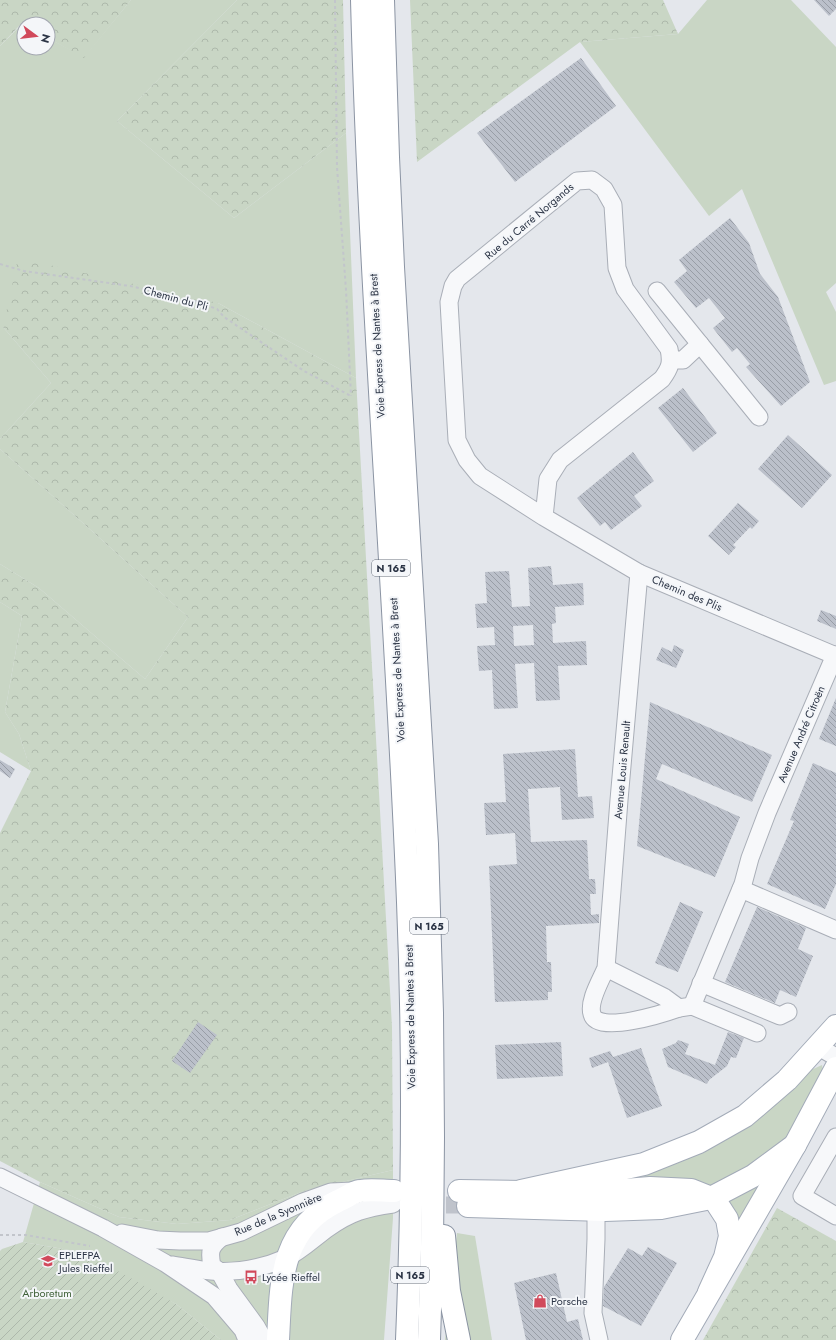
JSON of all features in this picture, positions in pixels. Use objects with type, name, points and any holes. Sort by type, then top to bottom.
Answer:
[{"type":"main road","name":"Voie Express de Nantes à Brest","points":[[362,0],[367,156],[374,294],[396,652],[408,906],[412,1135],[407,1340]]},
{"type":"main road","name":"Voie Express de Nantes à Brest","points":[[383,0],[388,157],[394,275],[427,844],[432,1013],[433,1137],[429,1340]]},
{"type":"main road","points":[[594,1201],[459,1198],[521,1191],[644,1164],[699,1142],[745,1116],[787,1080],[836,1026]]},
{"type":"main road","points":[[682,1340],[795,1144],[836,1068]]},
{"type":"main road","points":[[433,1137],[442,1154],[444,1246],[449,1292],[459,1340]]},
{"type":"main road","points":[[521,1191],[661,1208],[712,1198],[752,1176],[795,1144]]},
{"type":"main road","points":[[278,1340],[281,1286],[287,1258],[304,1227],[316,1215],[330,1205],[359,1191],[393,1198]]},
{"type":"main road","points":[[709,1292],[725,1257],[730,1236],[727,1219],[712,1198]]},
{"type":"street","name":"Rue du Carré Norgands","points":[[544,517],[480,476],[467,460],[457,440],[449,302],[453,286],[457,280],[577,181],[592,180],[604,189],[613,205],[617,268],[625,289],[669,349],[671,360]]},
{"type":"street","points":[[657,291],[759,417]]},
{"type":"street","points":[[544,517],[548,479],[560,460],[662,379],[668,370],[671,360],[683,360],[700,344]]},
{"type":"street","name":"Chemin des Plis","points":[[544,517],[639,572],[835,656]]},
{"type":"street","name":"Avenue Louis Renault","points":[[639,572],[606,968],[595,994],[592,1005],[592,1014],[594,1019],[600,1022],[626,1022],[685,1007]]},
{"type":"street","name":"Avenue André Citroën","points":[[685,1007],[701,983],[740,889],[767,813],[835,656]]},
{"type":"street","points":[[740,889],[836,930]]},
{"type":"street","points":[[606,968],[685,1007],[757,1033]]},
{"type":"street","points":[[701,983],[780,1016],[788,1012]]},
{"type":"street","points":[[817,1046],[836,1057]]},
{"type":"street","points":[[836,1137],[802,1196],[836,1216]]},
{"type":"street","name":"Rue de la Syonnière","points":[[0,1177],[103,1228],[165,1263],[214,1296],[243,1330],[247,1340]]},
{"type":"street","name":"Rue de la Syonnière","points":[[103,1228],[158,1240],[180,1242],[209,1240],[241,1232],[310,1199],[331,1192],[359,1191]]},
{"type":"street","name":"Rue de la Syonnière","points":[[165,1263],[212,1271],[233,1271],[258,1267],[287,1258],[328,1228],[356,1212],[393,1198]]},
{"type":"street","points":[[594,1201],[594,1313],[599,1340]]},
{"type":"street","name":"Rue de la Syonnière","points":[[219,1271],[212,1266],[210,1255],[213,1245],[222,1237]]},
{"type":"street","points":[[219,1271],[229,1289],[256,1326],[261,1335],[260,1340]]},
{"type":"path","name":"Chemin du Pli","points":[[0,264],[24,271],[130,286],[192,300],[217,309],[224,317],[304,371],[351,396],[346,290],[337,167],[334,0]]},
{"type":"path","points":[[0,1235],[26,1234],[90,1246]]},
{"type":"green space","points":[[0,0],[131,0],[84,58],[56,42],[56,16],[16,16],[16,29],[0,46]]},
{"type":"green space","points":[[131,0],[237,0],[117,121],[234,218],[346,133],[356,378],[218,303],[3,327],[51,383],[0,439],[0,46],[16,30],[16,56],[56,56],[56,42],[84,57]]},
{"type":"green space","points":[[237,0],[343,0],[346,133],[234,218],[117,121]]},
{"type":"green space","points":[[410,0],[663,0],[678,34],[580,42],[417,162]]},
{"type":"green space","points":[[707,0],[791,0],[836,47],[836,283],[826,292],[836,312],[836,381],[824,385],[742,189],[709,216],[580,42],[678,34]]},
{"type":"green space","points":[[18,258],[218,303],[356,378],[392,1027],[393,1170],[304,1191],[230,1220],[177,1224],[119,1217],[40,1182],[0,1161],[0,833],[31,771],[19,734],[5,712],[22,616],[0,602],[0,564],[39,588],[145,679],[188,617],[0,449],[0,439],[51,383],[3,327]]},
{"type":"green space","points":[[0,449],[188,617],[145,679],[39,588],[0,564]]},
{"type":"green space","points":[[0,602],[22,616],[5,712],[19,734],[31,771],[0,752]]},
{"type":"green space","points":[[822,1065],[823,1071],[783,1147],[712,1191],[609,1180],[800,1075]]},
{"type":"green space","points":[[393,1170],[393,1218],[384,1340],[221,1340],[176,1304],[69,1250],[23,1242],[40,1182],[119,1217],[177,1224],[230,1220],[304,1191]]},
{"type":"green space","points":[[767,1174],[737,1229],[723,1200]]},
{"type":"green space","points":[[777,1208],[836,1241],[836,1340],[703,1340]]},
{"type":"green space","points":[[457,1233],[475,1236],[492,1340],[445,1340]]},
{"type":"green space","name":"Arboretum","points":[[23,1242],[69,1250],[122,1273],[176,1304],[221,1340],[0,1340],[0,1251]]},
{"type":"building","points":[[814,0],[836,0],[836,9],[829,16]]},
{"type":"building","points":[[581,58],[616,106],[515,182],[477,133]]},
{"type":"building","points":[[730,218],[749,243],[760,274],[778,297],[810,382],[781,406],[746,367],[750,364],[737,348],[732,352],[713,328],[725,318],[709,298],[696,308],[674,282],[687,271],[679,260]]},
{"type":"building","points":[[683,388],[717,433],[693,452],[658,408]]},
{"type":"building","points":[[788,435],[832,475],[802,508],[758,469]]},
{"type":"building","points":[[633,452],[654,481],[634,496],[642,506],[611,530],[605,522],[600,526],[577,498]]},
{"type":"building","points":[[738,503],[759,521],[752,529],[750,527],[733,545],[736,547],[729,555],[708,536]]},
{"type":"building","points":[[551,566],[553,585],[583,583],[584,605],[555,607],[556,623],[552,624],[553,643],[586,641],[587,665],[558,666],[560,700],[536,701],[534,663],[515,664],[518,708],[494,709],[492,670],[479,671],[477,646],[495,645],[494,627],[477,628],[475,604],[487,603],[485,572],[509,571],[512,607],[530,606],[528,568]],"holes":[[[533,625],[534,645],[514,646],[513,626]]]},
{"type":"building","points":[[821,610],[836,616],[836,629],[817,621]]},
{"type":"building","points":[[674,645],[684,650],[676,668],[656,660],[662,647],[672,652]]},
{"type":"building","points":[[836,698],[836,746],[819,739]]},
{"type":"building","points":[[650,702],[772,755],[752,802],[662,764],[656,779],[740,817],[715,877],[637,846]]},
{"type":"building","points":[[575,749],[578,797],[592,796],[594,818],[562,820],[560,787],[528,789],[531,842],[587,840],[589,879],[595,879],[596,894],[590,894],[591,915],[599,914],[599,923],[546,926],[547,962],[551,962],[552,992],[548,992],[548,1000],[495,1002],[489,866],[517,864],[515,833],[486,835],[484,803],[506,802],[503,754]]},
{"type":"building","points":[[0,760],[15,769],[10,778],[0,771]]},
{"type":"building","points":[[813,763],[836,773],[836,884],[825,909],[767,884],[794,821],[790,820]]},
{"type":"building","points":[[680,902],[703,912],[678,972],[655,963]]},
{"type":"building","points":[[757,907],[806,928],[798,949],[813,956],[796,997],[780,990],[775,1003],[725,982]]},
{"type":"building","points":[[198,1022],[217,1035],[190,1073],[172,1061]]},
{"type":"building","points":[[728,1032],[744,1038],[736,1058],[731,1057],[727,1066],[709,1080],[707,1084],[668,1067],[662,1049],[676,1043],[678,1040],[689,1044],[685,1054],[715,1065]]},
{"type":"building","points":[[561,1042],[563,1076],[497,1079],[495,1045]]},
{"type":"building","points":[[641,1048],[662,1106],[627,1118],[608,1062],[592,1068],[589,1058],[610,1051],[613,1057]]},
{"type":"building","points":[[648,1247],[677,1263],[641,1326],[603,1306],[604,1287],[628,1248],[642,1256]]},
{"type":"building","name":"Porsche","points":[[556,1273],[567,1322],[578,1319],[583,1340],[526,1340],[514,1283]]},
{"type":"tunnel","points":[[421,1205],[459,1205]]},
{"type":"place","name":"EPLEFPA Jules Rieffel","points":[[48,1261]]},
{"type":"place","name":"Lycée Rieffel","points":[[251,1277]]},
{"type":"place","name":"Porsche","points":[[540,1301]]}]
